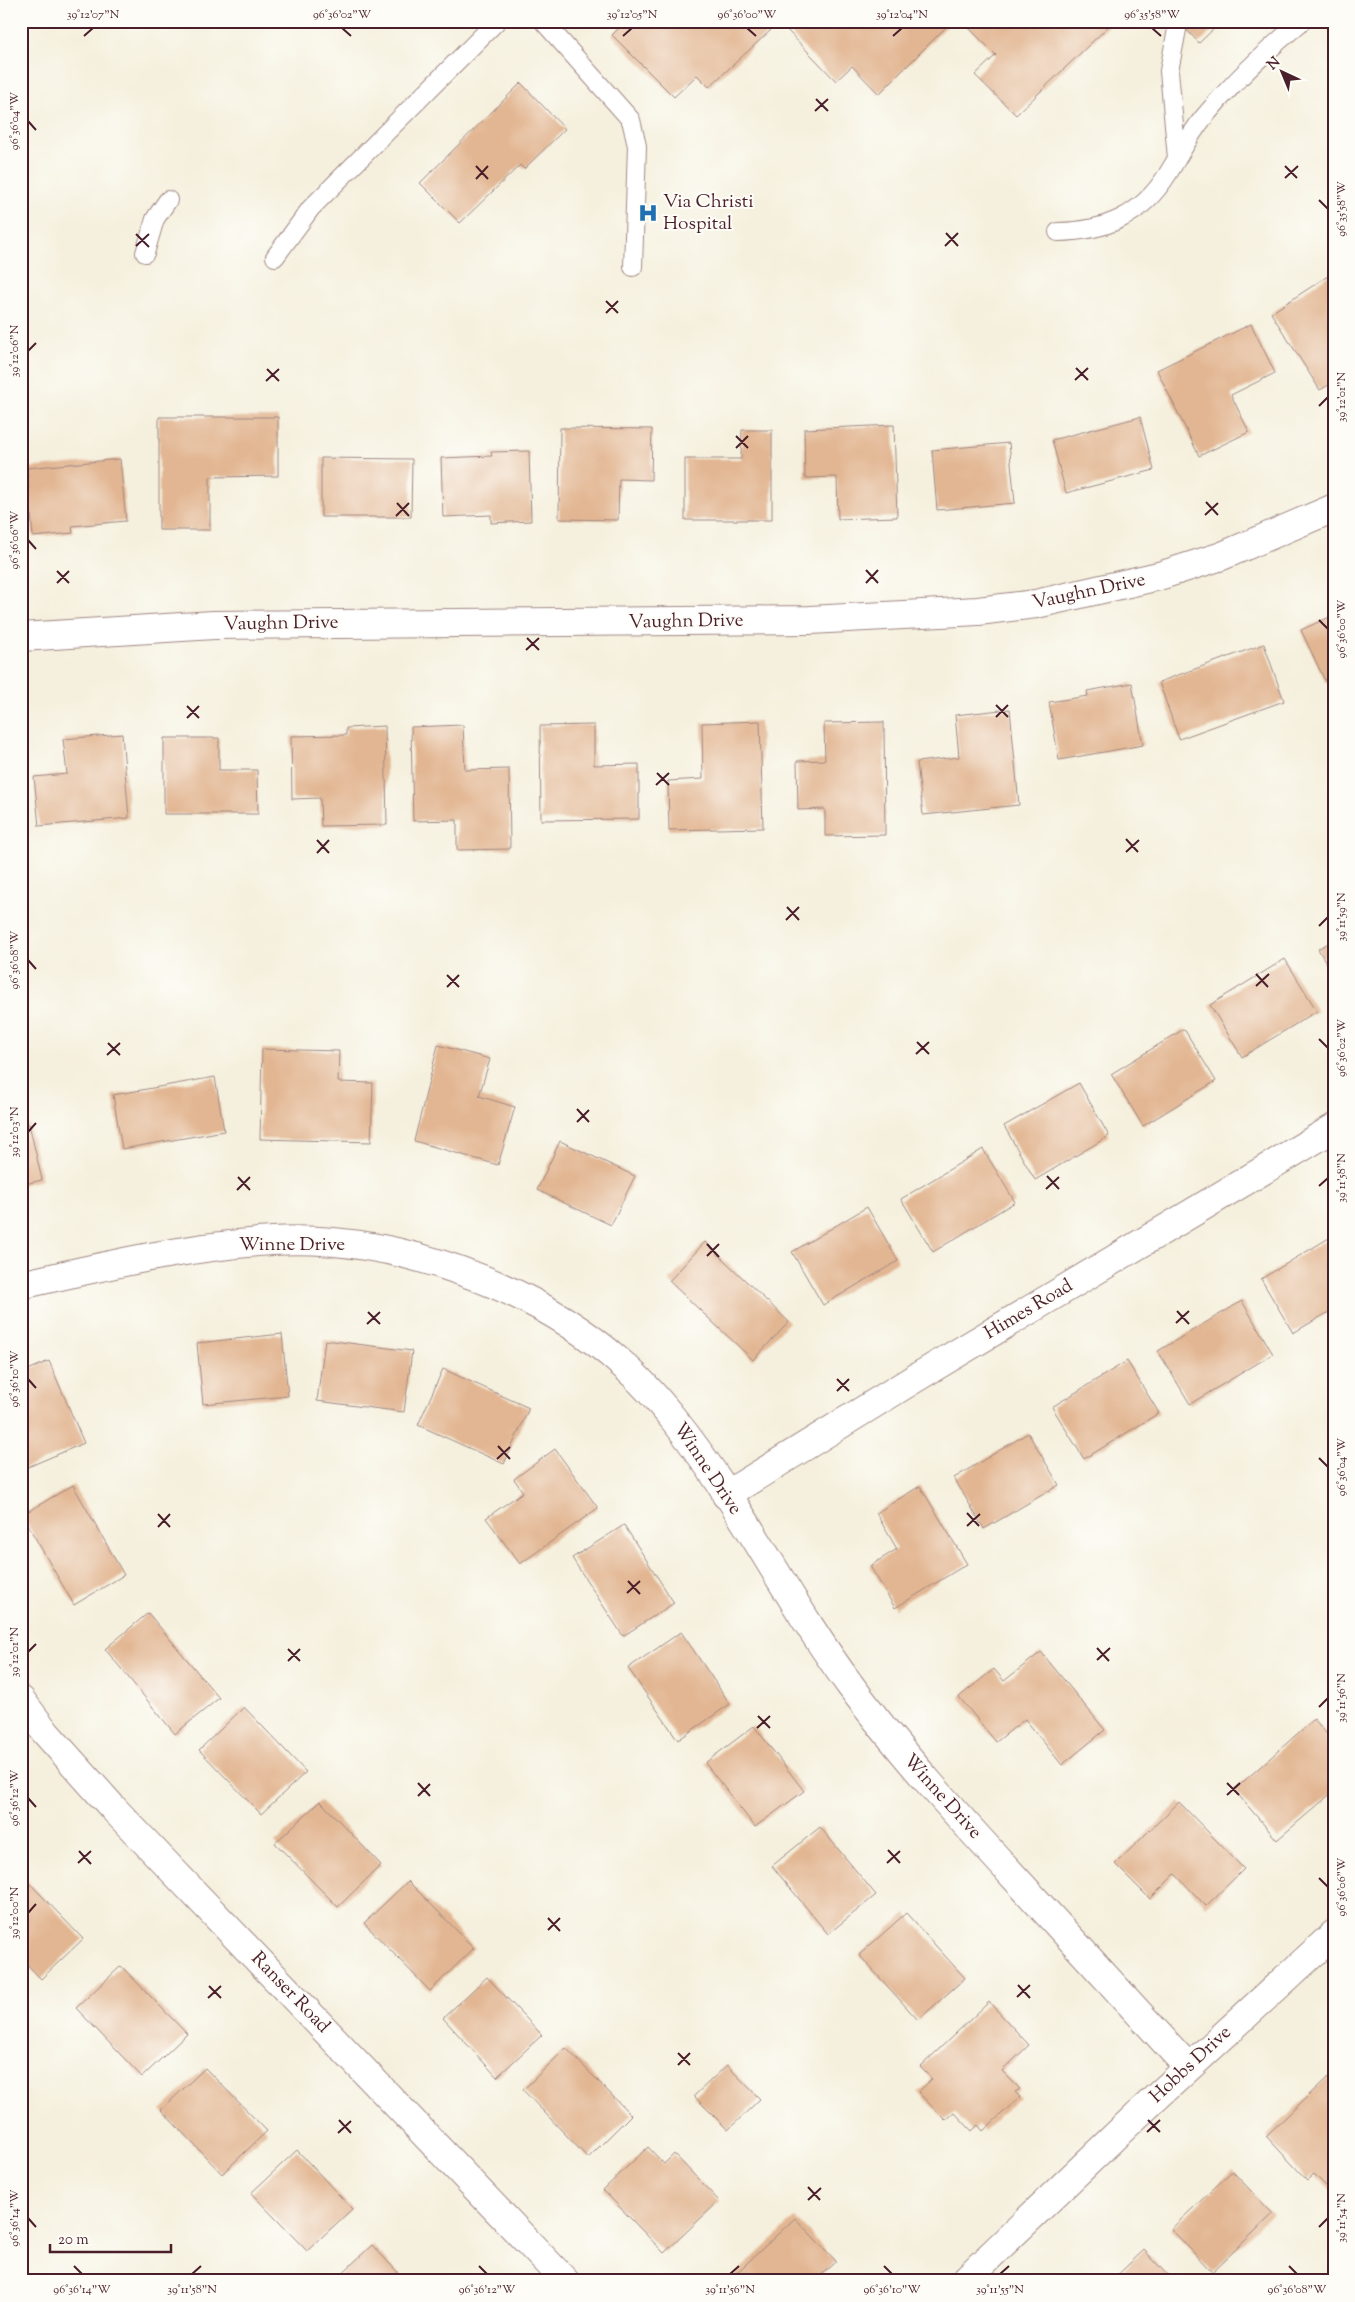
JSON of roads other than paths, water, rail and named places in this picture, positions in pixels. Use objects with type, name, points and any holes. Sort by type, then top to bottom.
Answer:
[{"type":"street","name":"Vaughn Drive","points":[[21,637],[214,625],[810,620],[978,611],[1036,604],[1159,576],[1222,556],[1334,508]]},
{"type":"street","name":"Himes Road","points":[[726,1495],[914,1379],[1334,1128]]},
{"type":"street","name":"Winne Drive","points":[[21,1285],[173,1253],[273,1241],[318,1241],[366,1245],[411,1256],[463,1273],[533,1302],[595,1342],[623,1364],[648,1390],[701,1455],[816,1637],[893,1741],[943,1800],[1188,2067]]},
{"type":"street","name":"Ranser Road","points":[[21,1700],[46,1733],[113,1808],[565,2281]]},
{"type":"street","name":"Hobbs Drive","points":[[964,2281],[1188,2067],[1334,1934]]},
{"type":"lane","points":[[275,257],[311,208],[497,21]]},
{"type":"lane","points":[[543,21],[632,120],[637,146],[634,267]]},
{"type":"lane","points":[[1058,232],[1111,224],[1133,213],[1151,196],[1197,125],[1227,90],[1302,21]]},
{"type":"lane","points":[[1177,158],[1169,71],[1178,24]]},
{"type":"lane","points":[[145,252],[155,219],[168,200]]},
{"type":"place","name":"Via Christi Hospital","points":[[648,213]]}]
